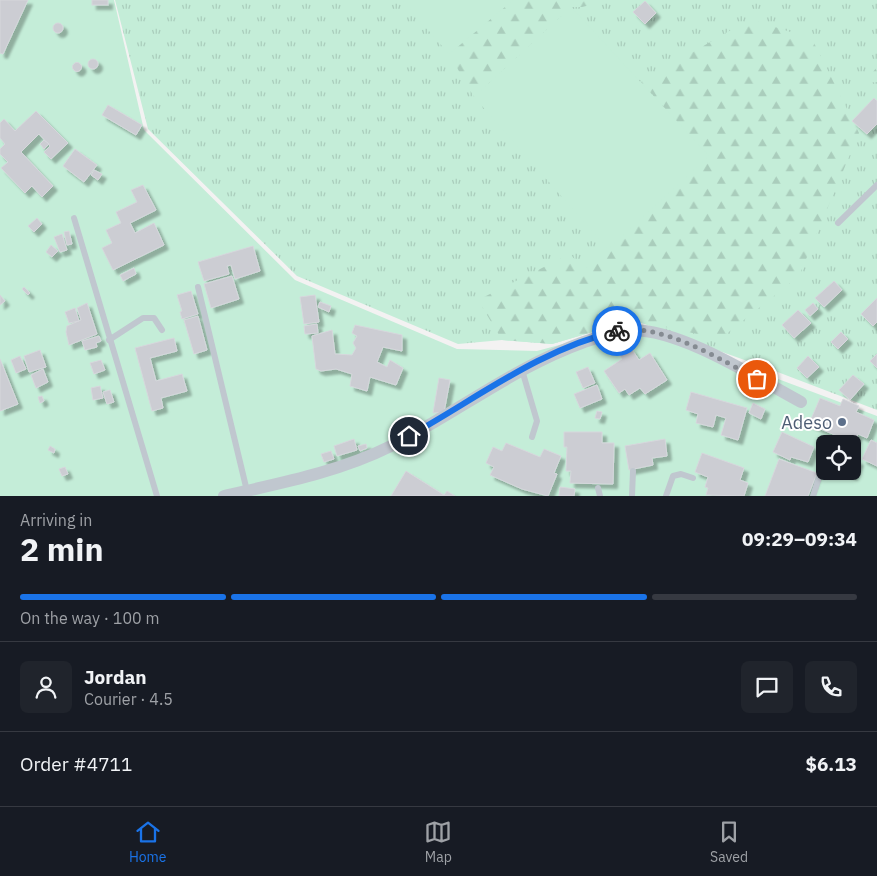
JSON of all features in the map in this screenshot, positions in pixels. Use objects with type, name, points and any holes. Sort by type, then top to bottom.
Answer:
[{"type":"street","points":[[224,496],[364,459],[443,417],[521,369],[562,350],[609,333],[633,330],[686,342],[801,402]]},
{"type":"lane","points":[[838,223],[877,185]]},
{"type":"lane","points":[[74,218],[157,496]]},
{"type":"lane","points":[[198,287],[247,491]]},
{"type":"lane","points":[[109,340],[143,318],[154,318],[162,330]]},
{"type":"lane","points":[[521,369],[537,421],[532,437]]},
{"type":"lane","points":[[632,496],[633,471]]},
{"type":"lane","points":[[666,496],[673,476],[681,474],[693,478]]},
{"type":"lane","points":[[813,496],[818,480]]},
{"type":"lane","points":[[598,488],[600,496]]},
{"type":"green space","points":[[0,0],[114,0],[144,130],[295,280],[457,349],[537,351],[633,325],[877,416],[877,496],[0,496]]},
{"type":"green space","points":[[115,0],[877,0],[877,410],[633,320],[552,344],[502,340],[458,344],[297,276],[148,129]]},
{"type":"green space","points":[[402,0],[513,0],[449,54]]},
{"type":"green space","points":[[513,0],[611,0],[582,7],[571,7],[474,97],[449,54]]},
{"type":"green space","points":[[571,7],[709,156],[608,249],[474,97]]},
{"type":"green space","points":[[750,19],[812,39],[859,133],[799,276],[720,339],[633,320],[552,344],[502,340],[478,300],[570,254],[584,270],[709,157],[641,82]]},
{"type":"green space","points":[[877,67],[877,82],[864,83]]},
{"type":"building","points":[[0,0],[28,0],[3,54],[0,53]]},
{"type":"building","points":[[92,0],[108,0],[108,5],[92,5]]},
{"type":"building","points":[[645,1],[656,13],[645,24],[633,12]]},
{"type":"building","points":[[56,23],[60,23],[63,28],[62,32],[56,33],[53,30],[53,26]]},
{"type":"building","points":[[91,59],[95,59],[98,64],[95,69],[91,69],[88,66],[88,62]]},
{"type":"building","points":[[77,62],[82,67],[77,72],[72,67]]},
{"type":"building","points":[[874,98],[877,101],[877,124],[867,134],[852,121]]},
{"type":"building","points":[[108,105],[142,125],[136,135],[102,115]]},
{"type":"building","points":[[36,111],[68,143],[51,159],[44,152],[50,146],[39,134],[21,152],[53,186],[42,197],[32,186],[25,193],[1,168],[8,162],[0,154],[0,149],[5,144],[0,138],[0,123],[4,119],[15,131]]},
{"type":"building","points":[[44,140],[49,144],[44,149],[40,144]]},
{"type":"building","points":[[75,149],[97,165],[84,182],[63,166]]},
{"type":"building","points":[[94,170],[102,174],[98,180],[91,175]]},
{"type":"building","points":[[143,185],[156,210],[130,223],[135,233],[154,223],[164,245],[113,270],[102,248],[112,243],[106,230],[121,223],[116,212],[137,202],[131,190]]},
{"type":"building","points":[[37,218],[42,224],[34,232],[28,226]]},
{"type":"building","points":[[69,231],[72,244],[67,245],[64,232]]},
{"type":"building","points":[[62,234],[67,250],[60,252],[54,237]]},
{"type":"building","points":[[51,245],[58,251],[52,257],[46,252]]},
{"type":"building","points":[[253,246],[260,271],[235,279],[231,265],[227,266],[229,274],[204,281],[198,262]]},
{"type":"building","points":[[134,268],[136,274],[123,281],[120,275]]},
{"type":"building","points":[[232,276],[239,299],[211,308],[204,284]]},
{"type":"building","points":[[834,281],[842,290],[824,307],[815,298]]},
{"type":"building","points":[[24,287],[30,293],[28,295],[22,289]]},
{"type":"building","points":[[191,291],[198,314],[182,319],[180,312],[182,311],[177,295]]},
{"type":"building","points":[[0,295],[5,301],[0,305]]},
{"type":"building","points":[[315,295],[319,322],[304,324],[300,297]]},
{"type":"building","points":[[877,298],[877,322],[873,326],[861,314]]},
{"type":"building","points":[[320,302],[331,306],[329,312],[318,307]]},
{"type":"building","points":[[87,303],[97,334],[69,345],[66,332],[67,326],[81,320],[77,308]]},
{"type":"building","points":[[813,303],[818,309],[810,316],[805,310]]},
{"type":"building","points":[[75,308],[79,321],[69,323],[65,312]]},
{"type":"building","points":[[798,310],[811,323],[794,338],[782,325]]},
{"type":"building","points":[[198,316],[207,350],[194,354],[184,320]]},
{"type":"building","points":[[317,324],[318,333],[305,334],[304,326]]},
{"type":"building","points":[[355,325],[402,335],[402,351],[383,347],[377,362],[387,367],[390,360],[403,368],[396,385],[370,377],[367,391],[350,386],[352,374],[336,369],[321,371],[316,369],[312,336],[332,330],[335,354],[352,355],[356,348],[353,343],[357,336],[352,333]]},
{"type":"building","points":[[841,332],[848,339],[838,349],[831,342]]},
{"type":"building","points":[[99,336],[101,341],[96,343],[97,347],[85,350],[82,341]]},
{"type":"building","points":[[174,338],[177,351],[150,358],[156,381],[182,374],[187,391],[161,398],[163,408],[152,411],[135,348]]},
{"type":"building","points":[[631,348],[639,360],[650,353],[667,380],[645,394],[640,388],[629,395],[625,389],[619,393],[604,371],[622,359],[620,356]]},
{"type":"building","points":[[40,350],[46,367],[29,372],[24,356]]},
{"type":"building","points":[[877,354],[877,368],[870,361]]},
{"type":"building","points":[[20,356],[26,369],[16,373],[11,360]]},
{"type":"building","points":[[808,356],[819,367],[807,378],[797,368]]},
{"type":"building","points":[[0,359],[18,404],[0,411]]},
{"type":"building","points":[[101,360],[105,370],[94,374],[90,363]]},
{"type":"building","points":[[588,367],[595,383],[583,388],[576,372]]},
{"type":"building","points":[[43,369],[48,382],[36,388],[31,375]]},
{"type":"building","points":[[853,375],[864,384],[850,400],[839,390]]},
{"type":"building","points":[[439,378],[450,380],[444,412],[433,413]]},
{"type":"building","points":[[597,385],[602,399],[580,408],[574,394]]},
{"type":"building","points":[[100,386],[103,398],[93,400],[91,388]]},
{"type":"building","points":[[110,390],[114,402],[107,404],[103,392]]},
{"type":"building","points":[[691,392],[747,408],[738,440],[721,435],[726,418],[716,415],[713,427],[696,423],[698,414],[686,410]]},
{"type":"building","points":[[42,396],[44,401],[40,403],[38,397]]},
{"type":"building","name":"Adeso","points":[[820,398],[840,406],[843,399],[859,406],[856,412],[874,420],[867,438],[858,434],[835,435],[809,424]]},
{"type":"building","points":[[753,403],[765,409],[761,419],[749,413]]},
{"type":"building","points":[[597,411],[602,412],[600,419],[595,418]]},
{"type":"building","points":[[564,432],[602,432],[602,443],[614,443],[613,484],[570,483],[571,471],[566,471],[567,447],[564,447]]},
{"type":"building","points":[[782,432],[814,447],[808,462],[791,457],[790,460],[773,452]]},
{"type":"building","points":[[354,439],[357,450],[337,456],[334,446]]},
{"type":"building","points":[[665,439],[667,456],[652,458],[653,465],[629,470],[625,446]]},
{"type":"building","points":[[871,440],[877,443],[877,466],[862,459]]},
{"type":"building","points":[[506,443],[540,457],[544,449],[561,456],[554,473],[557,474],[548,496],[522,489],[490,475],[494,467],[486,463],[493,447],[502,451]]},
{"type":"building","points":[[366,444],[367,448],[360,451],[358,446]]},
{"type":"building","points":[[50,446],[55,449],[54,453],[48,450]]},
{"type":"building","points":[[331,451],[334,459],[324,462],[321,454]]},
{"type":"building","points":[[702,453],[744,468],[740,480],[748,483],[744,496],[706,495],[708,488],[705,487],[708,477],[695,472]]},
{"type":"building","points":[[779,459],[816,473],[808,496],[765,496]]},
{"type":"building","points":[[65,467],[68,474],[62,476],[59,469]]},
{"type":"building","points":[[406,471],[444,495],[447,491],[455,496],[391,496]]},
{"type":"building","points":[[560,487],[575,489],[574,496],[559,496]]},
{"type":"way so far","points":[[617,331],[641,331],[686,342],[757,379]]},
{"type":"place","name":"Adeso","points":[[842,422]]},
{"type":"route","points":[[409,436],[521,369],[562,350],[617,331]]}]
